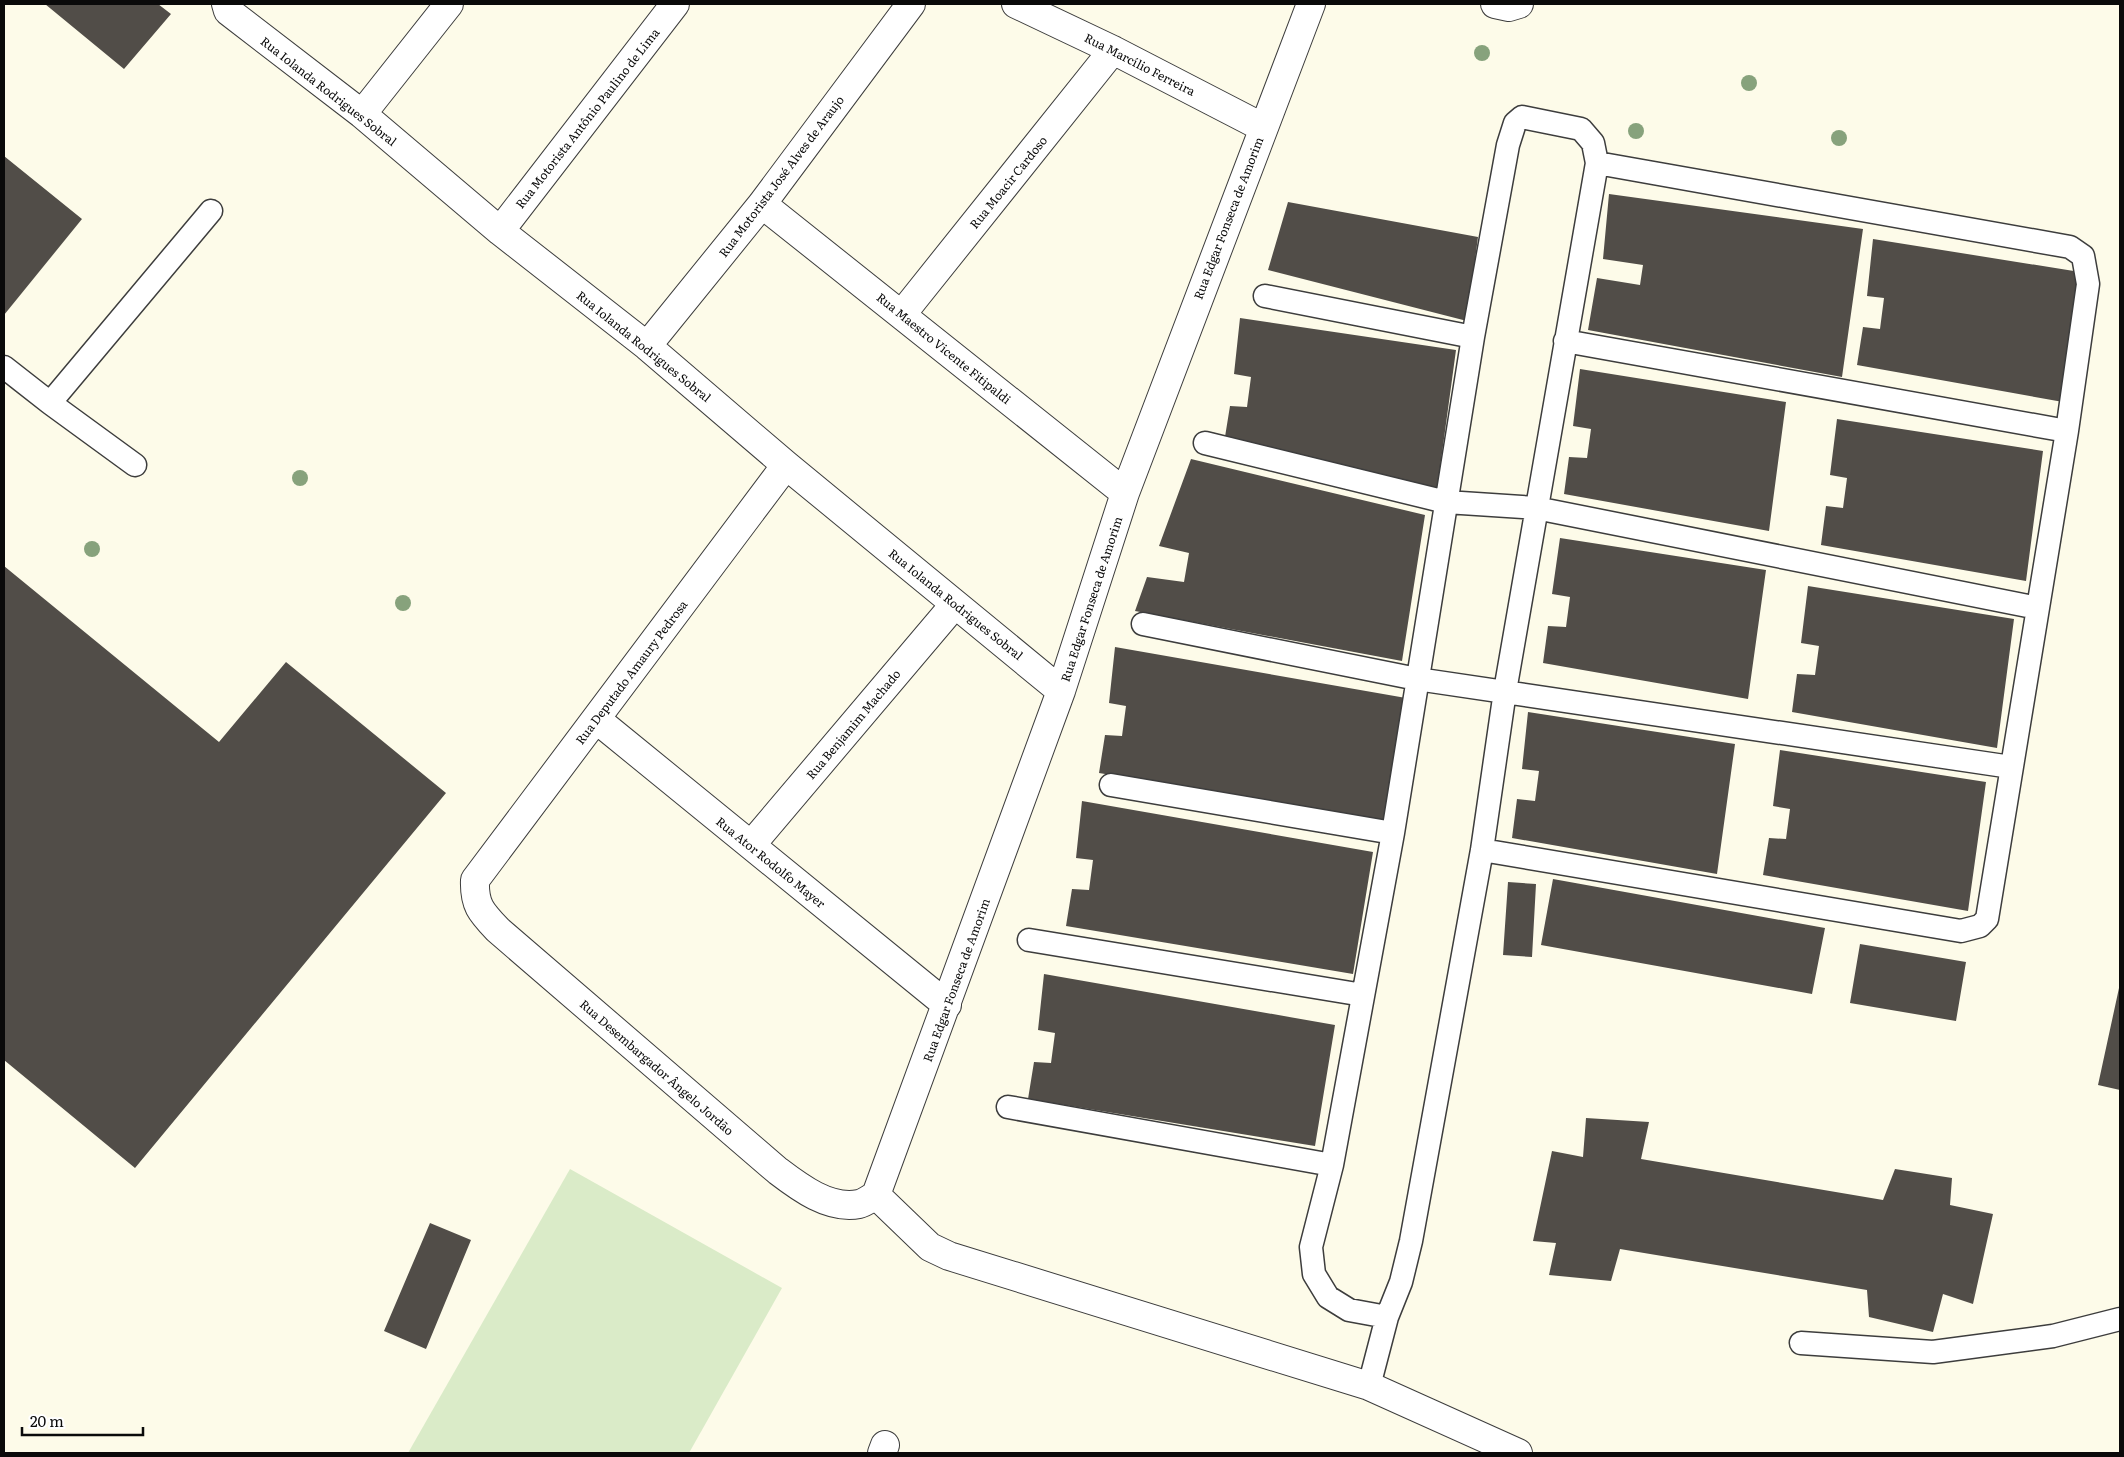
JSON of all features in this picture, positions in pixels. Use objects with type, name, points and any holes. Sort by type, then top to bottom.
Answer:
[{"type":"street","name":"Rua Iolanda Rodrigues Sobral","points":[[226,4],[228,11],[362,114],[500,231],[647,346],[786,465],[1061,691]]},
{"type":"street","points":[[362,114],[449,4]]},
{"type":"street","name":"Rua Motorista Antônio Paulino de Lima","points":[[500,231],[675,4]]},
{"type":"street","name":"Rua Motorista José Alves de Araujo","points":[[647,346],[762,204],[911,4]]},
{"type":"street","name":"Rua Marcílio Ferreira","points":[[1016,4],[1113,50],[1262,127]]},
{"type":"street","name":"Rua Edgar Fonseca de Amorim","points":[[876,1195],[1061,691],[1125,493],[1262,127],[1311,4]]},
{"type":"street","points":[[1495,4],[1509,7],[1519,4]]},
{"type":"street","name":"Rua Moacir Cardoso","points":[[902,314],[1113,50]]},
{"type":"street","name":"Rua Maestro Vicente Fitipaldi","points":[[762,204],[1125,493]]},
{"type":"street","name":"Rua Deputado Amaury Pedrosa","points":[[476,880],[786,465]]},
{"type":"street","name":"Rua Benjamim Machado","points":[[751,845],[955,604]]},
{"type":"street","name":"Rua Ator Rodolfo Mayer","points":[[596,719],[947,1005]]},
{"type":"street","name":"Rua Desembargador Ângelo Jordão","points":[[476,880],[475,892],[478,907],[498,930],[778,1171],[803,1190],[842,1204],[859,1204],[876,1195]]},
{"type":"street","points":[[876,1195],[930,1247],[949,1256],[1369,1386],[1518,1453]]},
{"type":"lane","points":[[1369,1386],[1387,1316],[1401,1282],[1411,1241],[1482,850],[1505,691],[1596,163],[1592,144],[1581,129],[1522,117],[1515,123],[1508,145],[1473,337],[1393,833],[1332,1165],[1311,1247],[1314,1274],[1328,1297],[1349,1310],[1387,1316]]},
{"type":"lane","points":[[1482,850],[1961,931],[1980,926],[1987,919],[2067,431],[2088,284],[2082,256],[2070,247],[1596,163]]},
{"type":"lane","points":[[50,403],[211,210]]},
{"type":"lane","points":[[1265,296],[1473,337]]},
{"type":"lane","points":[[1565,341],[2067,431]]},
{"type":"lane","points":[[4,367],[135,465]]},
{"type":"lane","points":[[1205,443],[1446,502],[1536,508],[2038,608]]},
{"type":"lane","points":[[1143,624],[1417,679],[2011,767]]},
{"type":"lane","points":[[1111,785],[1393,833]]},
{"type":"lane","points":[[1029,940],[1363,995]]},
{"type":"lane","points":[[1008,1107],[1332,1165]]},
{"type":"lane","points":[[1801,1343],[1934,1352],[2053,1336],[2120,1319]]},
{"type":"green space","points":[[570,1169],[782,1288],[689,1453],[408,1453]]},
{"type":"building","points":[[45,4],[158,4],[171,14],[124,69]]},
{"type":"building","points":[[4,156],[82,219],[4,315]]},
{"type":"building","points":[[1609,194],[1863,229],[1842,377],[1588,330],[1597,278],[1640,285],[1643,265],[1603,259]]},
{"type":"building","points":[[1288,202],[1478,237],[1467,321],[1268,270]]},
{"type":"building","points":[[1873,239],[2080,272],[2063,402],[1857,365],[1863,327],[1880,329],[1884,298],[1867,296]]},
{"type":"building","points":[[1240,318],[1456,350],[1437,490],[1224,443],[1230,406],[1247,407],[1251,377],[1234,374]]},
{"type":"building","points":[[1580,369],[1786,402],[1769,531],[1564,494],[1569,457],[1587,458],[1591,429],[1573,426]]},
{"type":"building","points":[[1837,419],[2043,451],[2026,581],[1821,545],[1826,506],[1843,508],[1847,478],[1830,475]]},
{"type":"building","points":[[1191,459],[1425,515],[1402,661],[1135,611],[1147,577],[1184,582],[1189,553],[1159,546]]},
{"type":"building","points":[[1560,538],[1766,570],[1748,699],[1543,663],[1548,626],[1566,627],[1570,597],[1552,594]]},
{"type":"building","points":[[4,566],[219,742],[286,662],[446,793],[135,1168],[4,1060]]},
{"type":"building","points":[[1808,586],[2014,619],[1997,748],[1792,712],[1797,674],[1815,675],[1819,646],[1801,643]]},
{"type":"building","points":[[1115,647],[1406,698],[1385,820],[1099,773],[1105,735],[1122,736],[1126,706],[1109,703]]},
{"type":"building","points":[[1528,712],[1735,744],[1717,874],[1512,838],[1517,799],[1535,801],[1539,771],[1522,769]]},
{"type":"building","points":[[1780,750],[1986,782],[1968,911],[1763,875],[1769,838],[1786,839],[1790,809],[1773,806]]},
{"type":"building","points":[[1082,801],[1373,852],[1353,974],[1066,926],[1072,889],[1089,890],[1093,860],[1076,858]]},
{"type":"building","points":[[1553,879],[1825,928],[1812,994],[1541,945]]},
{"type":"building","points":[[1508,882],[1536,884],[1532,957],[1503,955]]},
{"type":"building","points":[[1860,944],[1966,962],[1956,1021],[1850,1003]]},
{"type":"building","points":[[1044,974],[1335,1025],[1315,1146],[1028,1099],[1034,1062],[1051,1063],[1055,1033],[1038,1030]]},
{"type":"building","points":[[2120,988],[2120,1090],[2098,1085]]},
{"type":"building","points":[[1586,1118],[1649,1122],[1641,1159],[1883,1200],[1895,1169],[1952,1178],[1950,1205],[1993,1214],[1973,1304],[1943,1294],[1933,1332],[1869,1317],[1867,1290],[1620,1249],[1611,1281],[1549,1275],[1556,1243],[1533,1241],[1552,1151],[1583,1157]]},
{"type":"building","points":[[430,1223],[471,1240],[426,1349],[384,1331]]}]
